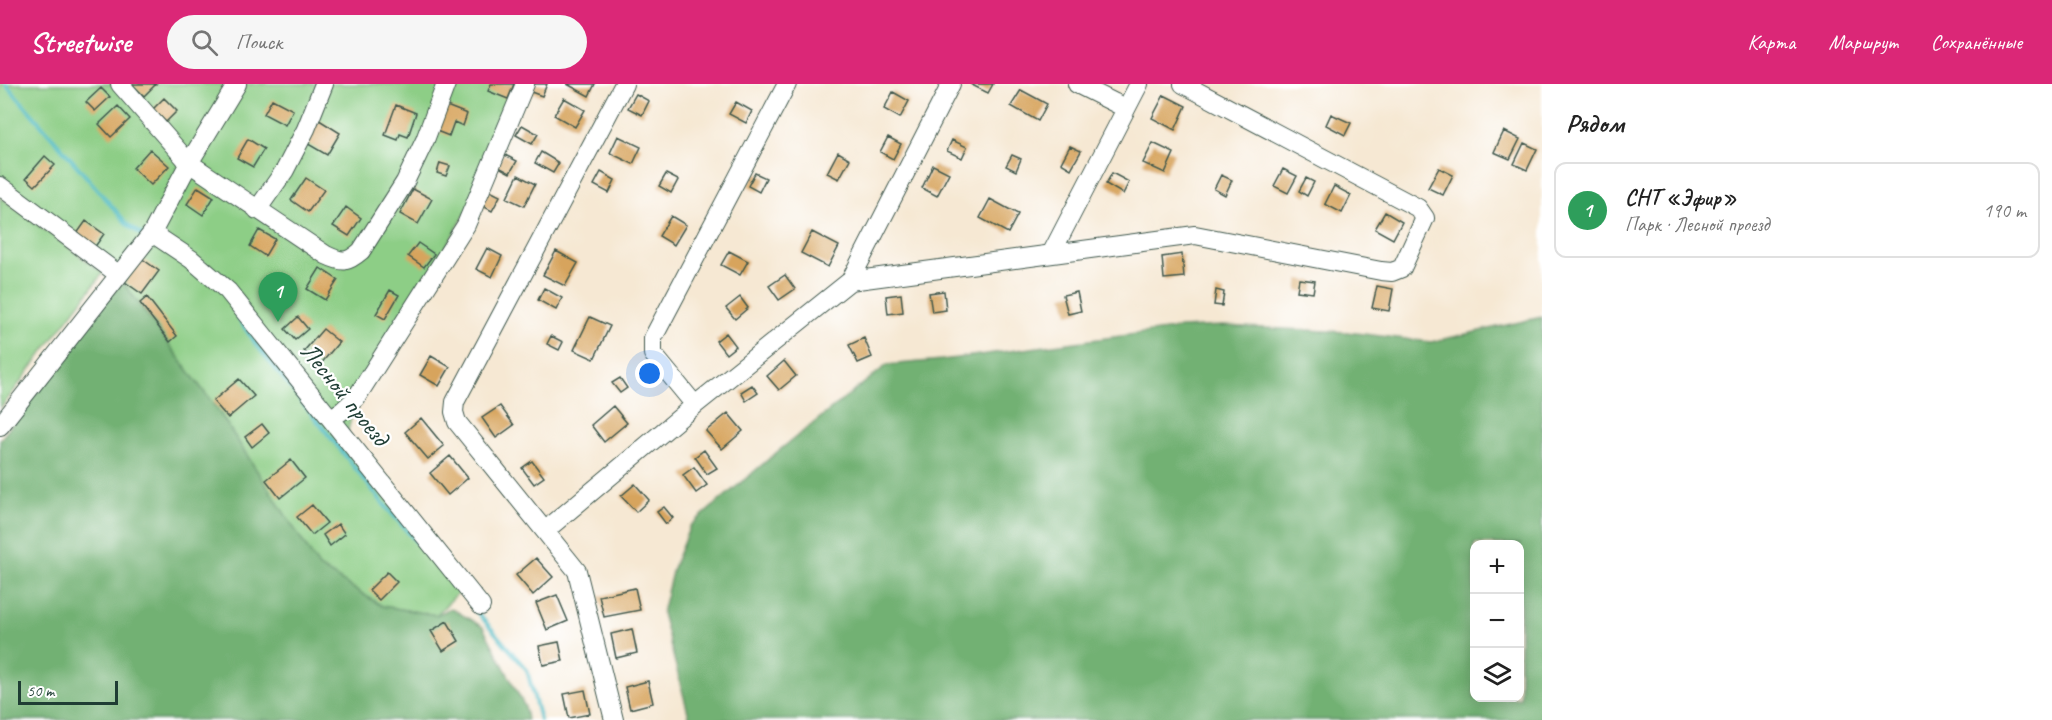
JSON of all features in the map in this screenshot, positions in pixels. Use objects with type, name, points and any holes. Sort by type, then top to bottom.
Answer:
[{"type":"street","points":[[0,426],[152,232],[237,84]]},
{"type":"street","points":[[257,210],[285,170],[306,129],[324,84]]},
{"type":"street","points":[[123,85],[189,164],[326,255],[341,262],[352,259],[361,251],[405,182],[425,140],[446,84]]},
{"type":"street","points":[[331,418],[356,398],[466,225],[525,84]]},
{"type":"street","points":[[614,720],[577,570],[457,423],[454,412],[455,402],[624,84]]},
{"type":"street","points":[[695,405],[653,354],[653,338],[787,84]]},
{"type":"street","points":[[546,530],[695,405],[850,281],[951,84]]},
{"type":"street","points":[[1077,84],[1125,108]]},
{"type":"street","points":[[1051,254],[1139,84]]},
{"type":"street","points":[[850,281],[1195,235],[1381,272],[1392,272],[1402,268],[1425,218],[1418,208],[1183,84]]},
{"type":"street","points":[[0,186],[118,274]]},
{"type":"street","name":"Лесной проезд","points":[[152,232],[191,259],[228,291],[481,606]]},
{"type":"green space","points":[[0,84],[525,84],[490,173],[356,397],[346,439],[465,586],[436,615],[382,606],[319,567],[219,412],[122,281],[0,186]]},
{"type":"green space","points":[[0,197],[103,273],[0,409]]},
{"type":"green space","points":[[122,281],[219,412],[319,567],[382,606],[436,615],[451,608],[483,627],[525,707],[527,720],[0,720],[0,440]]},
{"type":"green space","points":[[1542,317],[1542,720],[690,720],[662,613],[673,568],[690,526],[777,452],[887,365],[942,360],[1181,328],[1224,326],[1347,332],[1431,342]]},
{"type":"building","points":[[132,84],[156,84],[144,96]]},
{"type":"building","points":[[491,84],[514,84],[508,99],[488,91]]},
{"type":"building","points":[[534,84],[547,84],[542,96],[531,92]]},
{"type":"building","points":[[567,84],[595,84],[589,96]]},
{"type":"building","points":[[970,84],[993,84],[988,93]]},
{"type":"building","points":[[101,88],[110,97],[95,111],[86,102]]},
{"type":"building","points":[[1021,90],[1047,104],[1038,121],[1011,106]]},
{"type":"building","points":[[893,92],[909,101],[900,118],[884,109]]},
{"type":"building","points":[[636,94],[649,101],[642,115],[628,108]]},
{"type":"building","points":[[1164,95],[1186,106],[1175,130],[1152,118]]},
{"type":"building","points":[[164,98],[177,111],[166,122],[153,109]]},
{"type":"building","points":[[564,98],[585,110],[575,127],[554,115]]},
{"type":"building","points":[[272,99],[293,110],[285,125],[264,114]]},
{"type":"building","points":[[736,102],[752,111],[746,123],[729,114]]},
{"type":"building","points":[[396,105],[416,113],[408,137],[400,134],[398,140],[385,135]]},
{"type":"building","points":[[444,105],[467,114],[463,126],[454,122],[449,136],[434,130]]},
{"type":"building","points":[[118,106],[130,119],[111,137],[99,124]]},
{"type":"building","points":[[1331,114],[1351,123],[1345,135],[1326,125]]},
{"type":"building","points":[[316,118],[340,133],[327,155],[303,141]]},
{"type":"building","points":[[522,125],[538,134],[532,144],[516,135]]},
{"type":"building","points":[[1504,131],[1520,139],[1510,159],[1494,152]]},
{"type":"building","points":[[618,136],[641,147],[633,164],[610,153]]},
{"type":"building","points":[[888,137],[901,144],[893,159],[880,152]]},
{"type":"building","points":[[248,139],[264,149],[253,167],[237,158]]},
{"type":"building","points":[[952,140],[967,147],[962,158],[947,151]]},
{"type":"building","points":[[1153,143],[1174,153],[1165,173],[1143,163]]},
{"type":"building","points":[[1524,143],[1537,149],[1527,170],[1514,164]]},
{"type":"building","points":[[1070,146],[1081,151],[1071,169],[1061,163]]},
{"type":"building","points":[[150,149],[169,166],[151,185],[133,168]]},
{"type":"building","points":[[541,152],[559,163],[553,173],[535,163]]},
{"type":"building","points":[[838,152],[850,159],[839,179],[827,173]]},
{"type":"building","points":[[503,154],[517,161],[510,173],[497,166]]},
{"type":"building","points":[[1012,155],[1021,159],[1016,171],[1006,166]]},
{"type":"building","points":[[45,156],[55,165],[35,186],[26,178]]},
{"type":"building","points":[[440,163],[450,166],[446,176],[437,173]]},
{"type":"building","points":[[933,165],[949,173],[937,196],[922,188]]},
{"type":"building","points":[[1439,168],[1453,175],[1443,195],[1428,188]]},
{"type":"building","points":[[1283,169],[1297,176],[1288,193],[1274,186]]},
{"type":"building","points":[[601,172],[615,180],[609,193],[594,185]]},
{"type":"building","points":[[755,173],[766,178],[759,192],[748,186]]},
{"type":"building","points":[[1112,173],[1129,182],[1123,194],[1106,184]]},
{"type":"building","points":[[666,174],[678,180],[671,193],[659,186]]},
{"type":"building","points":[[518,175],[535,184],[524,206],[507,198]]},
{"type":"building","points":[[1221,175],[1232,180],[1225,195],[1214,189]]},
{"type":"building","points":[[306,178],[324,190],[308,212],[291,200]]},
{"type":"building","points":[[1306,178],[1314,182],[1307,196],[1299,191]]},
{"type":"building","points":[[1334,186],[1351,195],[1342,213],[1325,204]]},
{"type":"building","points":[[198,187],[214,197],[203,215],[187,204]]},
{"type":"building","points":[[413,189],[432,199],[418,224],[400,214]]},
{"type":"building","points":[[488,190],[500,196],[492,211],[481,205]]},
{"type":"building","points":[[990,199],[1018,214],[1008,233],[980,218]]},
{"type":"building","points":[[346,207],[361,218],[349,236],[333,226]]},
{"type":"building","points":[[1385,212],[1402,222],[1393,239],[1375,229]]},
{"type":"building","points":[[671,216],[686,225],[674,245],[659,236]]},
{"type":"building","points":[[86,221],[104,234],[94,248],[76,235]]},
{"type":"building","points":[[259,230],[275,239],[265,256],[250,246]]},
{"type":"building","points":[[812,232],[839,246],[828,267],[801,253]]},
{"type":"building","points":[[418,243],[434,254],[424,267],[408,256]]},
{"type":"building","points":[[487,248],[502,256],[492,277],[476,269]]},
{"type":"building","points":[[556,251],[578,263],[565,286],[543,275]]},
{"type":"building","points":[[729,251],[748,261],[740,275],[721,265]]},
{"type":"building","points":[[1182,254],[1184,277],[1164,279],[1162,257]]},
{"type":"building","points":[[141,258],[159,271],[142,294],[125,282]]},
{"type":"building","points":[[320,268],[338,280],[325,300],[307,289]]},
{"type":"building","points":[[785,275],[795,289],[779,300],[769,286]]},
{"type":"building","points":[[1299,279],[1315,281],[1313,293],[1297,291]]},
{"type":"building","points":[[1377,286],[1393,289],[1389,311],[1372,308]]},
{"type":"building","points":[[544,288],[562,298],[556,310],[538,300]]},
{"type":"building","points":[[390,290],[399,295],[385,319],[376,314]]},
{"type":"building","points":[[1216,290],[1224,292],[1222,306],[1214,305]]},
{"type":"building","points":[[944,291],[946,310],[932,312],[929,293]]},
{"type":"building","points":[[1077,292],[1081,311],[1068,314],[1063,295]]},
{"type":"building","points":[[901,294],[903,312],[888,314],[886,296]]},
{"type":"building","points":[[147,297],[177,336],[170,342],[140,303]]},
{"type":"building","points":[[740,297],[748,308],[735,319],[726,308]]},
{"type":"building","points":[[298,317],[308,329],[295,340],[285,329]]},
{"type":"building","points":[[590,317],[610,326],[594,359],[574,350]]},
{"type":"building","points":[[323,329],[339,342],[320,365],[304,351]]},
{"type":"building","points":[[726,333],[736,346],[726,354],[716,341]]},
{"type":"building","points":[[551,336],[563,342],[559,350],[547,344]]},
{"type":"building","points":[[864,338],[872,357],[858,363],[849,345]]},
{"type":"building","points":[[431,356],[450,367],[439,386],[420,375]]},
{"type":"building","points":[[784,361],[796,376],[779,390],[767,376]]},
{"type":"building","points":[[620,378],[627,388],[620,393],[612,383]]},
{"type":"building","points":[[239,379],[254,396],[228,418],[213,401]]},
{"type":"building","points":[[752,385],[758,393],[746,401],[741,392]]},
{"type":"building","points":[[500,406],[514,425],[496,438],[482,418]]},
{"type":"building","points":[[613,406],[627,423],[604,442],[591,425]]},
{"type":"building","points":[[728,413],[743,431],[722,449],[706,431]]},
{"type":"building","points":[[421,418],[444,446],[428,459],[405,432]]},
{"type":"building","points":[[262,424],[269,433],[252,447],[245,437]]},
{"type":"building","points":[[704,450],[717,468],[707,474],[695,457]]},
{"type":"building","points":[[450,456],[468,478],[448,495],[430,473]]},
{"type":"building","points":[[291,460],[305,478],[280,498],[266,480]]},
{"type":"building","points":[[532,461],[544,477],[534,484],[522,468]]},
{"type":"building","points":[[694,467],[707,485],[696,493],[683,475]]},
{"type":"building","points":[[635,484],[649,500],[636,512],[621,496]]},
{"type":"building","points":[[312,505],[327,523],[312,535],[297,517]]},
{"type":"building","points":[[664,507],[673,518],[666,524],[657,512]]},
{"type":"building","points":[[338,524],[345,534],[330,546],[323,535]]},
{"type":"building","points":[[536,558],[553,577],[533,595],[516,575]]},
{"type":"building","points":[[387,572],[397,582],[379,600],[369,590]]},
{"type":"building","points":[[635,588],[640,610],[604,617],[599,596]]},
{"type":"building","points":[[557,595],[568,621],[547,630],[536,603]]},
{"type":"building","points":[[447,621],[459,641],[443,651],[431,631]]},
{"type":"building","points":[[632,629],[637,653],[616,658],[611,634]]},
{"type":"building","points":[[559,642],[563,661],[543,665],[539,646]]},
{"type":"building","points":[[648,681],[653,703],[630,709],[625,687]]},
{"type":"building","points":[[585,690],[590,714],[569,718],[564,694]]},
{"type":"waterway","points":[[6,84],[129,226],[144,236]]},
{"type":"waterway","points":[[237,316],[255,343],[387,508],[433,561]]},
{"type":"waterway","points":[[477,612],[527,670],[540,720]]},
{"type":"place","name":"СНТ «Эфир»","points":[[278,322]]}]
